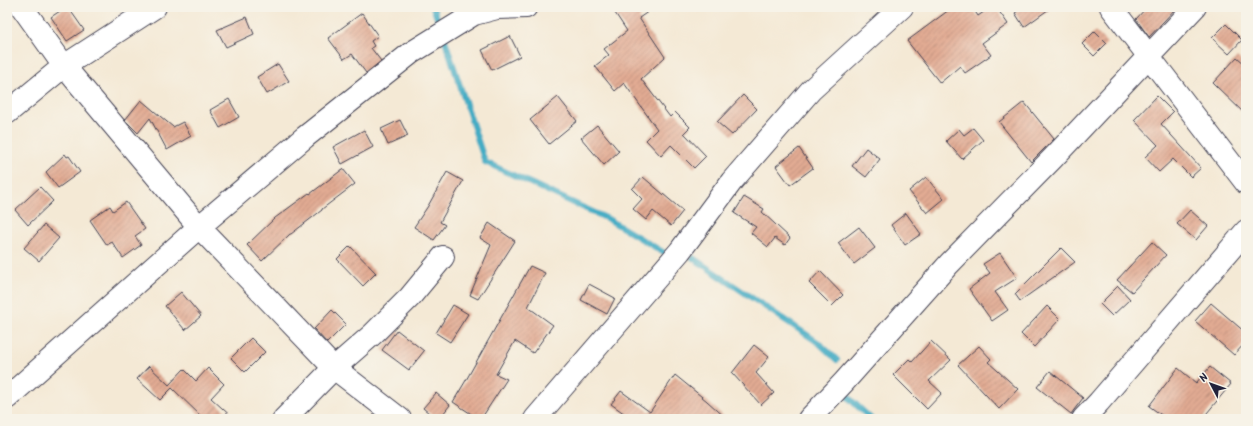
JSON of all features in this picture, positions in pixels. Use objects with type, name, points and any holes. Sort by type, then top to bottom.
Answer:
[{"type":"street","points":[[22,7],[64,66],[198,228],[334,368],[400,419]]},
{"type":"street","points":[[7,112],[64,66],[155,7]]},
{"type":"street","points":[[7,398],[198,228],[305,136],[411,53],[474,14],[497,8],[526,7]]},
{"type":"street","points":[[535,419],[680,251],[732,181],[806,96],[902,7]]},
{"type":"street","points":[[1111,7],[1246,183]]},
{"type":"street","points":[[809,419],[949,264],[1053,158],[1195,7]]},
{"type":"street","points":[[1083,419],[1246,231]]},
{"type":"street","points":[[284,419],[334,368],[373,334],[410,297],[443,257]]},
{"type":"building","points":[[68,7],[84,30],[67,41],[51,17]]},
{"type":"building","points":[[624,7],[655,7],[639,18],[665,57],[641,79],[670,117],[675,112],[690,127],[684,133],[706,156],[694,168],[671,145],[661,156],[646,140],[657,129],[624,83],[615,91],[595,66],[609,55],[604,49],[627,31],[615,13]]},
{"type":"building","points":[[953,7],[972,7],[978,16],[991,7],[996,7],[1008,24],[982,43],[991,55],[965,73],[960,66],[940,83],[907,41]]},
{"type":"building","points":[[1023,7],[1052,7],[1024,27],[1015,13]]},
{"type":"building","points":[[1147,7],[1177,7],[1149,37],[1136,19]]},
{"type":"building","points":[[362,13],[378,36],[371,41],[374,46],[371,48],[381,61],[366,73],[352,54],[344,59],[328,38]]},
{"type":"building","points":[[247,17],[254,34],[226,47],[217,30]]},
{"type":"building","points":[[1226,24],[1242,40],[1229,54],[1212,38]]},
{"type":"building","points":[[1095,31],[1107,43],[1094,56],[1082,44]]},
{"type":"building","points":[[510,36],[520,56],[492,70],[482,50]]},
{"type":"building","points":[[1237,57],[1246,65],[1246,115],[1213,83]]},
{"type":"building","points":[[278,64],[289,81],[267,94],[257,77]]},
{"type":"building","points":[[743,95],[757,109],[732,135],[717,122]]},
{"type":"building","points":[[1157,96],[1173,112],[1161,124],[1201,168],[1191,177],[1173,159],[1159,172],[1145,157],[1158,145],[1134,120]]},
{"type":"building","points":[[558,97],[577,121],[549,144],[530,120]]},
{"type":"building","points":[[229,99],[239,117],[220,128],[210,110]]},
{"type":"building","points":[[141,100],[173,127],[183,122],[191,136],[167,150],[150,118],[138,133],[125,120]]},
{"type":"building","points":[[1024,102],[1054,139],[1031,162],[999,122]]},
{"type":"building","points":[[400,120],[408,136],[388,145],[381,129]]},
{"type":"building","points":[[597,125],[619,151],[604,165],[581,138]]},
{"type":"building","points":[[973,128],[983,140],[962,159],[946,141],[959,129],[964,135]]},
{"type":"building","points":[[364,130],[373,147],[342,164],[333,147]]},
{"type":"building","points":[[799,148],[813,168],[790,185],[776,166]]},
{"type":"building","points":[[866,148],[880,159],[866,177],[852,166]]},
{"type":"building","points":[[65,154],[67,157],[69,156],[80,172],[58,188],[46,172]]},
{"type":"building","points":[[343,169],[355,184],[290,234],[262,261],[247,245],[275,218]]},
{"type":"building","points":[[447,172],[463,181],[440,222],[445,225],[434,240],[414,227],[428,206]]},
{"type":"building","points":[[643,177],[683,211],[671,226],[653,211],[646,220],[633,209],[642,199],[632,189]]},
{"type":"building","points":[[926,177],[944,199],[927,213],[909,191]]},
{"type":"building","points":[[40,187],[53,201],[28,225],[15,210]]},
{"type":"building","points":[[744,197],[764,209],[762,212],[790,238],[785,245],[775,238],[768,247],[751,233],[756,227],[734,213]]},
{"type":"building","points":[[126,202],[145,229],[135,236],[141,245],[123,258],[112,242],[107,245],[90,220],[110,206],[113,211]]},
{"type":"building","points":[[1190,210],[1208,226],[1196,240],[1177,224]]},
{"type":"building","points":[[906,213],[921,234],[905,245],[891,225]]},
{"type":"building","points":[[489,223],[515,241],[478,299],[470,295],[491,245],[480,238]]},
{"type":"building","points":[[44,225],[59,238],[39,261],[24,248]]},
{"type":"building","points":[[859,227],[875,248],[854,264],[838,243]]},
{"type":"building","points":[[1152,242],[1166,255],[1132,292],[1117,280]]},
{"type":"building","points":[[350,246],[376,273],[363,286],[337,259]]},
{"type":"building","points":[[1061,248],[1075,262],[1020,301],[1015,294]]},
{"type":"building","points":[[1000,253],[1017,278],[995,292],[1008,310],[992,321],[969,289],[990,273],[983,264]]},
{"type":"building","points":[[530,266],[545,273],[528,307],[553,325],[533,353],[515,341],[496,374],[507,379],[481,419],[479,419],[453,402]]},
{"type":"building","points":[[820,271],[843,295],[832,306],[809,283]]},
{"type":"building","points":[[589,284],[615,298],[607,314],[581,300]]},
{"type":"building","points":[[1118,286],[1130,299],[1112,316],[1100,304]]},
{"type":"building","points":[[181,292],[201,316],[185,330],[165,306]]},
{"type":"building","points":[[1211,303],[1246,333],[1246,342],[1234,355],[1195,321]]},
{"type":"building","points":[[453,305],[468,314],[450,342],[436,333]]},
{"type":"building","points":[[1047,306],[1060,319],[1034,347],[1021,334]]},
{"type":"building","points":[[332,310],[346,324],[327,343],[314,329]]},
{"type":"building","points":[[397,330],[424,351],[409,370],[382,350]]},
{"type":"building","points":[[251,338],[265,352],[245,372],[231,358]]},
{"type":"building","points":[[931,341],[951,360],[929,381],[942,393],[927,409],[893,375],[909,359],[912,362]]},
{"type":"building","points":[[754,345],[769,357],[756,373],[774,393],[761,405],[732,373]]},
{"type":"building","points":[[979,346],[991,359],[988,362],[1018,389],[999,409],[958,365]]},
{"type":"building","points":[[149,366],[169,385],[184,369],[196,381],[208,368],[224,384],[211,398],[234,419],[204,419],[172,388],[160,400],[137,379]]},
{"type":"building","points":[[1210,367],[1231,384],[1202,419],[1167,419],[1149,406],[1178,368],[1196,383]]},
{"type":"building","points":[[1050,371],[1083,398],[1071,414],[1037,387]]},
{"type":"building","points":[[675,375],[727,419],[632,419],[611,404],[621,391],[650,412]]},
{"type":"building","points":[[436,393],[450,405],[439,419],[436,419],[423,408]]},
{"type":"waterway","points":[[433,7],[441,29]]},
{"type":"waterway","points":[[444,37],[485,162],[608,219],[663,252]]},
{"type":"waterway","points":[[693,258],[819,343],[837,360]]},
{"type":"waterway","points":[[848,397],[871,419]]}]
